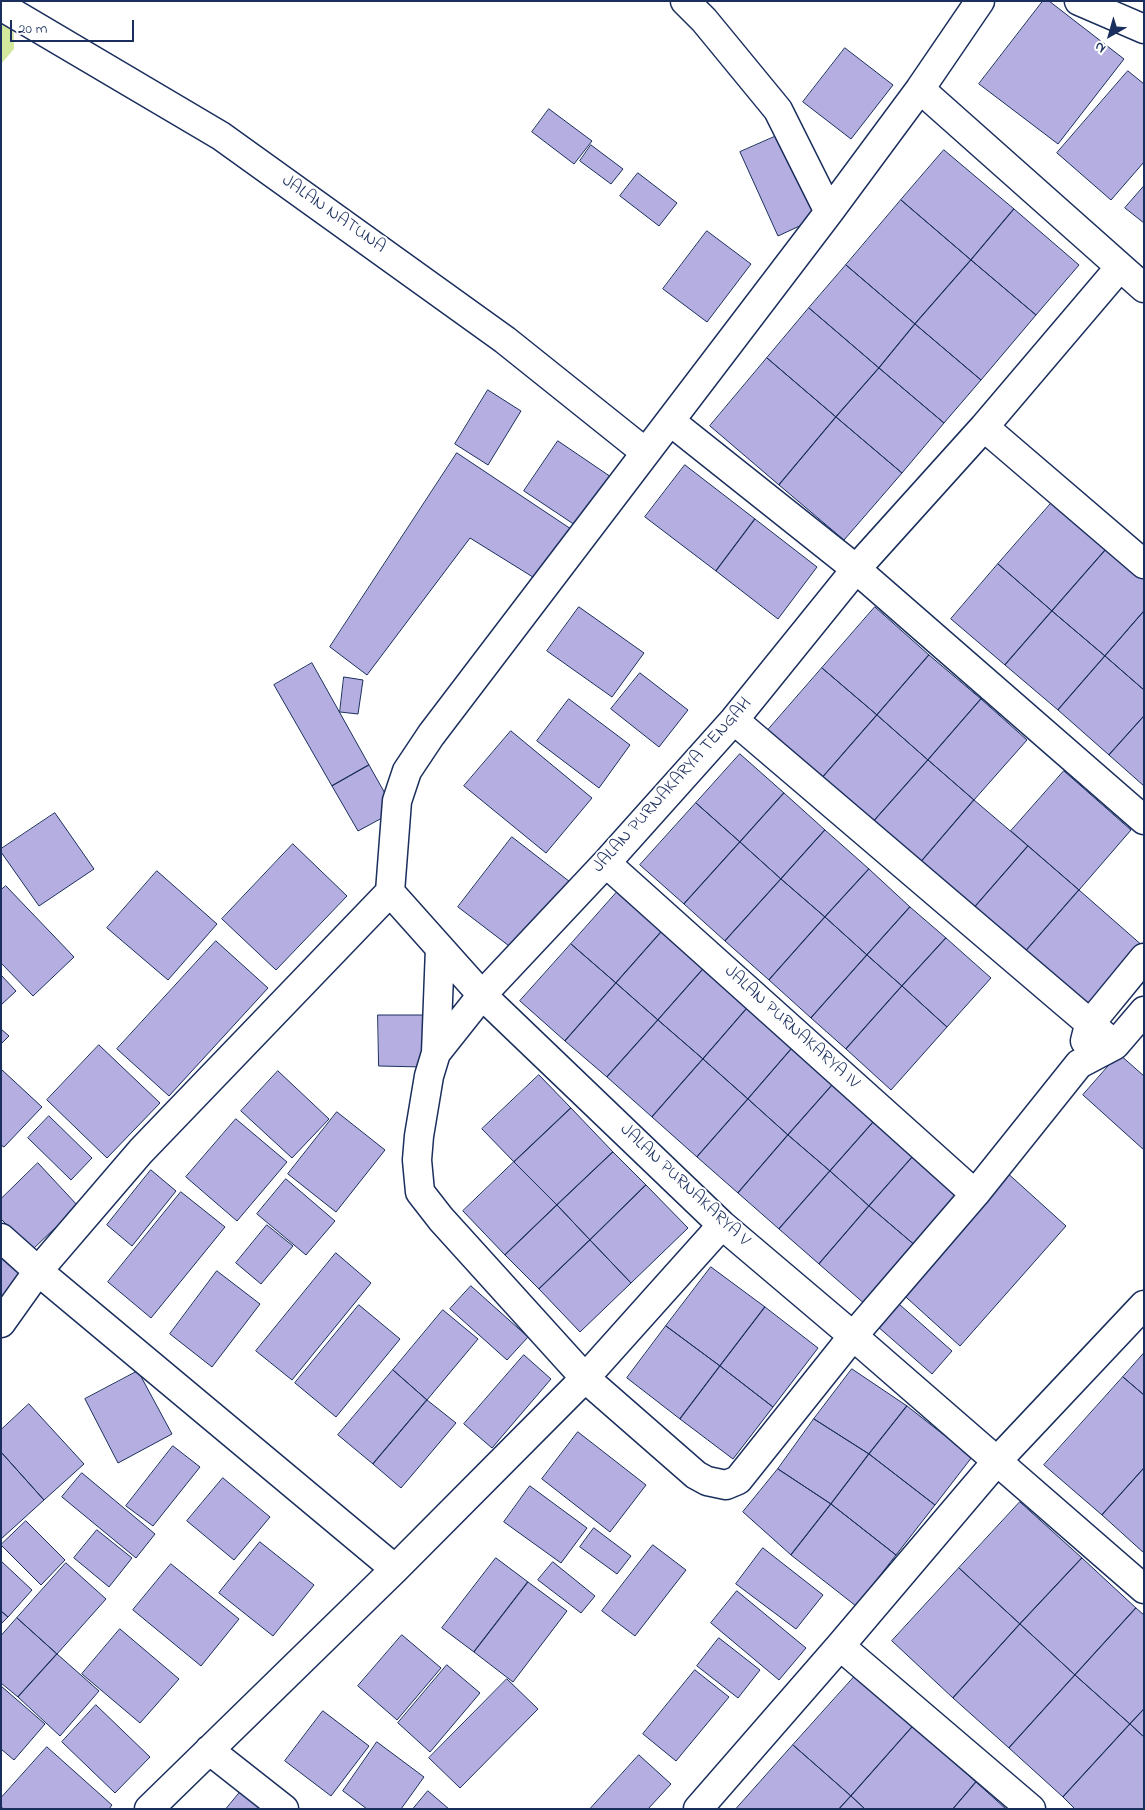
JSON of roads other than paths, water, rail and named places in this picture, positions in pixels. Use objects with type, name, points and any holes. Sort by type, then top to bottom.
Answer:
[{"type":"street","points":[[685,1],[704,20],[778,110],[829,212]]},
{"type":"street","points":[[1,1323],[38,1272],[141,1151],[390,892],[397,801],[407,771],[431,735],[574,550],[645,452],[829,212],[920,89],[980,1]]},
{"type":"street","points":[[1079,1],[1144,29]]},
{"type":"street","name":"JALAN NATUNA","points":[[1,6],[221,136],[506,340],[645,452]]},
{"type":"street","points":[[920,89],[1144,288]]},
{"type":"street","name":"JALAN PURNAKARYA TENGAH","points":[[436,1053],[482,995],[606,863],[734,720],[856,569],[984,427],[1120,267]]},
{"type":"street","points":[[670,421],[856,569],[1144,820]]},
{"type":"street","points":[[984,427],[1144,564]]},
{"type":"street","points":[[734,720],[1115,1046]]},
{"type":"street","name":"JALAN PURNAKARYA IV","points":[[606,863],[975,1194]]},
{"type":"street","name":"JALAN PURNAKARYA V","points":[[390,892],[482,995],[722,1225],[997,1460],[1144,1589]]},
{"type":"street","points":[[440,948],[436,1053],[429,1076],[417,1160],[420,1192],[441,1219],[585,1378],[696,1475],[707,1481],[726,1485],[738,1480],[853,1336],[975,1194],[1079,1064],[1089,1025],[1144,958]]},
{"type":"street","points":[[1079,1064],[1115,1046],[1144,1011]]},
{"type":"street","points":[[150,1809],[395,1569],[585,1378],[722,1225]]},
{"type":"street","points":[[1,1238],[38,1272],[395,1569]]},
{"type":"street","points":[[698,1809],[840,1646],[997,1460],[1144,1305]]},
{"type":"street","points":[[840,1646],[1031,1809]]},
{"type":"street","points":[[209,1750],[284,1809]]}]
